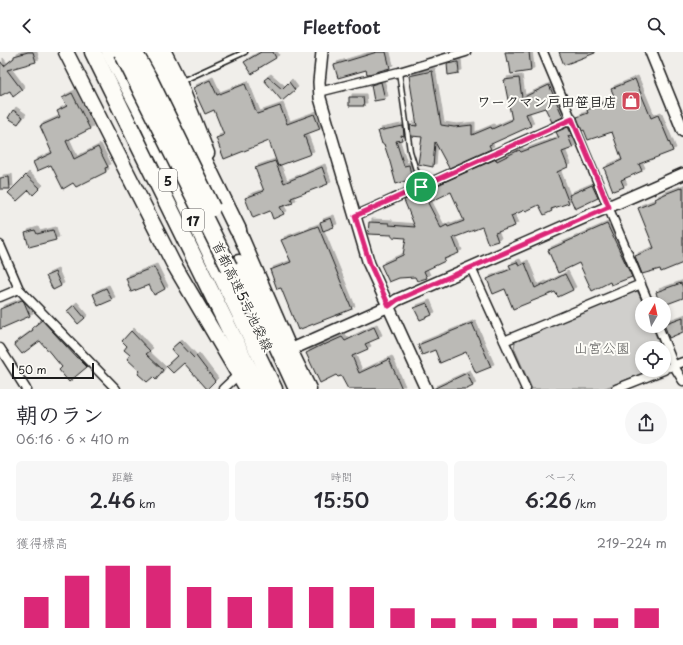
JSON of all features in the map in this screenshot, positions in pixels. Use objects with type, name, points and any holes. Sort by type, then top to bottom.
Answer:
[{"type":"highway","points":[[66,52],[173,263],[247,389]]},
{"type":"highway","points":[[84,52],[110,110],[186,261],[239,374]]},
{"type":"highway","points":[[93,52],[247,365],[261,389]]},
{"type":"highway","name":"首都高速5号池袋線","points":[[104,52],[270,389]]},
{"type":"highway","name":"17","points":[[109,52],[146,124],[275,389]]},
{"type":"highway","name":"17","points":[[117,52],[281,389]]},
{"type":"highway","name":"首都高速5号池袋線","points":[[122,52],[288,389]]},
{"type":"highway","points":[[134,52],[239,263],[297,389]]},
{"type":"highway","points":[[141,52],[174,124],[219,260]]},
{"type":"highway","points":[[150,52],[238,230]]},
{"type":"highway","points":[[164,52],[179,82],[238,230],[290,350],[309,389]]},
{"type":"street","points":[[322,52],[319,92],[355,216],[370,264],[426,389]]},
{"type":"street","points":[[319,92],[399,72],[466,52]]},
{"type":"street","points":[[543,52],[646,297]]},
{"type":"street","points":[[651,52],[683,131]]},
{"type":"street","points":[[355,216],[572,119]]},
{"type":"street","points":[[290,350],[389,306],[397,300],[683,174]]},
{"type":"street","points":[[0,245],[19,289],[116,389]]},
{"type":"street","points":[[471,268],[526,389]]},
{"type":"street","points":[[504,340],[641,284]]},
{"type":"street","points":[[0,297],[19,289]]},
{"type":"street","points":[[661,333],[674,366],[683,382]]},
{"type":"street","points":[[0,348],[26,389]]},
{"type":"street","points":[[671,367],[683,362]]},
{"type":"street","points":[[223,389],[239,374]]},
{"type":"street","points":[[616,389],[646,377]]},
{"type":"lane","points":[[179,82],[245,52]]},
{"type":"lane","points":[[399,72],[410,152],[421,187]]},
{"type":"green space","name":"山宮公園","points":[[633,290],[638,292],[640,297],[635,297],[635,333],[655,333],[658,341],[635,341],[635,376],[603,389],[532,389],[514,348],[515,342]]},
{"type":"building","points":[[33,52],[36,62],[7,70],[22,90],[13,97],[10,91],[0,96],[0,61],[4,66],[14,58],[14,56]]},
{"type":"building","points":[[261,52],[273,52],[276,58],[252,74],[244,62]]},
{"type":"building","points":[[377,52],[386,52],[390,68],[369,74],[367,74],[366,70],[338,78],[334,65]]},
{"type":"building","points":[[505,52],[529,52],[531,71],[511,74],[509,61],[507,62]]},
{"type":"building","points":[[559,52],[595,52],[595,53],[564,65]]},
{"type":"building","points":[[458,62],[459,73],[448,75],[447,64]]},
{"type":"building","points":[[432,71],[441,125],[454,127],[472,125],[472,135],[491,127],[492,129],[512,120],[504,80],[519,78],[522,98],[549,85],[563,117],[552,122],[545,108],[526,114],[531,126],[489,145],[491,149],[449,168],[435,142],[433,167],[418,164],[422,137],[411,136],[410,125],[417,126],[409,76]]},
{"type":"building","points":[[268,77],[282,89],[289,82],[295,90],[282,101],[264,80]]},
{"type":"building","points":[[635,79],[651,118],[658,115],[673,151],[639,164],[642,171],[621,180],[624,187],[613,191],[604,168],[622,160],[612,132],[588,140],[584,130],[582,131],[577,117],[588,113],[587,110],[615,98],[611,89]]},
{"type":"building","points":[[210,80],[217,95],[245,84],[257,114],[280,106],[287,124],[314,114],[320,129],[304,135],[311,154],[278,166],[269,141],[224,159],[216,138],[224,135],[214,110],[205,114],[193,88]]},
{"type":"building","points":[[381,82],[385,99],[374,101],[371,85]]},
{"type":"building","points":[[72,93],[90,129],[66,141],[74,159],[98,147],[108,167],[105,168],[106,172],[76,187],[73,183],[63,189],[51,165],[37,171],[33,162],[52,153],[40,126],[60,117],[57,111],[67,106],[62,98]]},
{"type":"building","points":[[349,97],[363,97],[364,106],[349,106]]},
{"type":"building","points":[[13,110],[23,117],[18,124],[8,118]]},
{"type":"building","points":[[403,126],[404,136],[401,135],[402,140],[396,141],[404,166],[409,165],[412,179],[396,184],[384,144],[382,144],[378,131]]},
{"type":"building","points":[[568,127],[572,135],[568,136],[573,148],[562,152],[568,167],[557,172],[569,203],[551,209],[552,211],[544,215],[539,205],[511,216],[515,226],[495,233],[498,241],[488,244],[482,227],[453,238],[459,253],[444,259],[445,261],[424,271],[427,278],[417,281],[415,277],[399,278],[389,282],[381,265],[403,255],[406,238],[392,237],[392,235],[368,234],[369,222],[415,227],[404,200],[496,159],[497,161],[519,150],[521,152],[559,138],[556,132]],"holes":[[[451,192],[464,221],[441,228],[428,203]]]},
{"type":"building","points":[[275,161],[284,183],[322,167],[328,184],[291,198],[293,203],[280,207],[284,214],[273,219],[270,211],[253,218],[245,198],[264,191],[255,168]]},
{"type":"building","points":[[26,175],[40,188],[33,195],[29,190],[17,201],[8,193]]},
{"type":"building","points":[[9,177],[10,189],[0,189],[0,178]]},
{"type":"building","points":[[592,185],[598,198],[575,209],[569,195]]},
{"type":"building","points":[[683,187],[683,263],[661,272],[660,269],[642,274],[635,256],[654,248],[638,208],[656,201],[655,199],[665,194]]},
{"type":"building","points":[[331,218],[334,227],[323,231],[320,222]]},
{"type":"building","points":[[607,224],[632,277],[611,285],[610,282],[592,291],[579,263],[558,273],[548,250]]},
{"type":"building","points":[[318,226],[352,309],[298,330],[281,288],[277,289],[270,270],[291,262],[281,240]]},
{"type":"building","points":[[35,230],[37,234],[53,230],[56,240],[29,247],[25,233]]},
{"type":"building","points":[[517,262],[519,266],[525,263],[535,288],[565,274],[573,290],[558,297],[555,292],[513,309],[505,289],[493,294],[487,279],[511,269],[509,265]]},
{"type":"building","points":[[154,267],[165,289],[154,295],[149,285],[131,292],[126,278]]},
{"type":"building","points":[[55,272],[61,286],[53,290],[46,276]]},
{"type":"building","points":[[681,283],[683,288],[683,298],[671,302],[671,297],[657,297],[656,292]]},
{"type":"building","points":[[106,288],[112,300],[98,306],[93,294]]},
{"type":"building","points":[[22,300],[30,316],[0,329],[0,309]]},
{"type":"building","points":[[427,303],[432,315],[420,320],[414,308]]},
{"type":"building","points":[[74,305],[85,318],[78,324],[67,311]]},
{"type":"building","points":[[683,317],[683,332],[669,338],[667,333],[671,333],[671,321]]},
{"type":"building","points":[[42,320],[87,367],[69,382],[59,370],[62,367],[40,341],[22,354],[14,344],[33,330],[32,328]]},
{"type":"building","points":[[472,323],[491,367],[476,373],[466,352],[440,363],[435,350],[422,355],[418,345]]},
{"type":"building","points":[[374,327],[379,338],[365,344],[368,349],[352,356],[359,373],[389,359],[402,389],[348,389],[341,376],[338,377],[336,375],[320,383],[306,353],[342,337],[345,341]]},
{"type":"building","points":[[131,331],[150,351],[146,354],[163,370],[156,380],[153,377],[147,382],[138,374],[140,371],[127,359],[130,355],[124,350],[127,346],[122,341]]},
{"type":"building","points":[[179,342],[194,358],[196,356],[215,381],[207,389],[184,363],[173,373],[166,366],[177,356],[171,349]]},
{"type":"building","points":[[467,373],[473,386],[467,389],[433,389]]},
{"type":"place","name":"ワークマン戸田笹目店","points":[[631,101]]},
{"type":"route","points":[[572,119],[609,207],[397,300],[389,306],[370,264],[355,216],[421,187],[572,119]]}]
